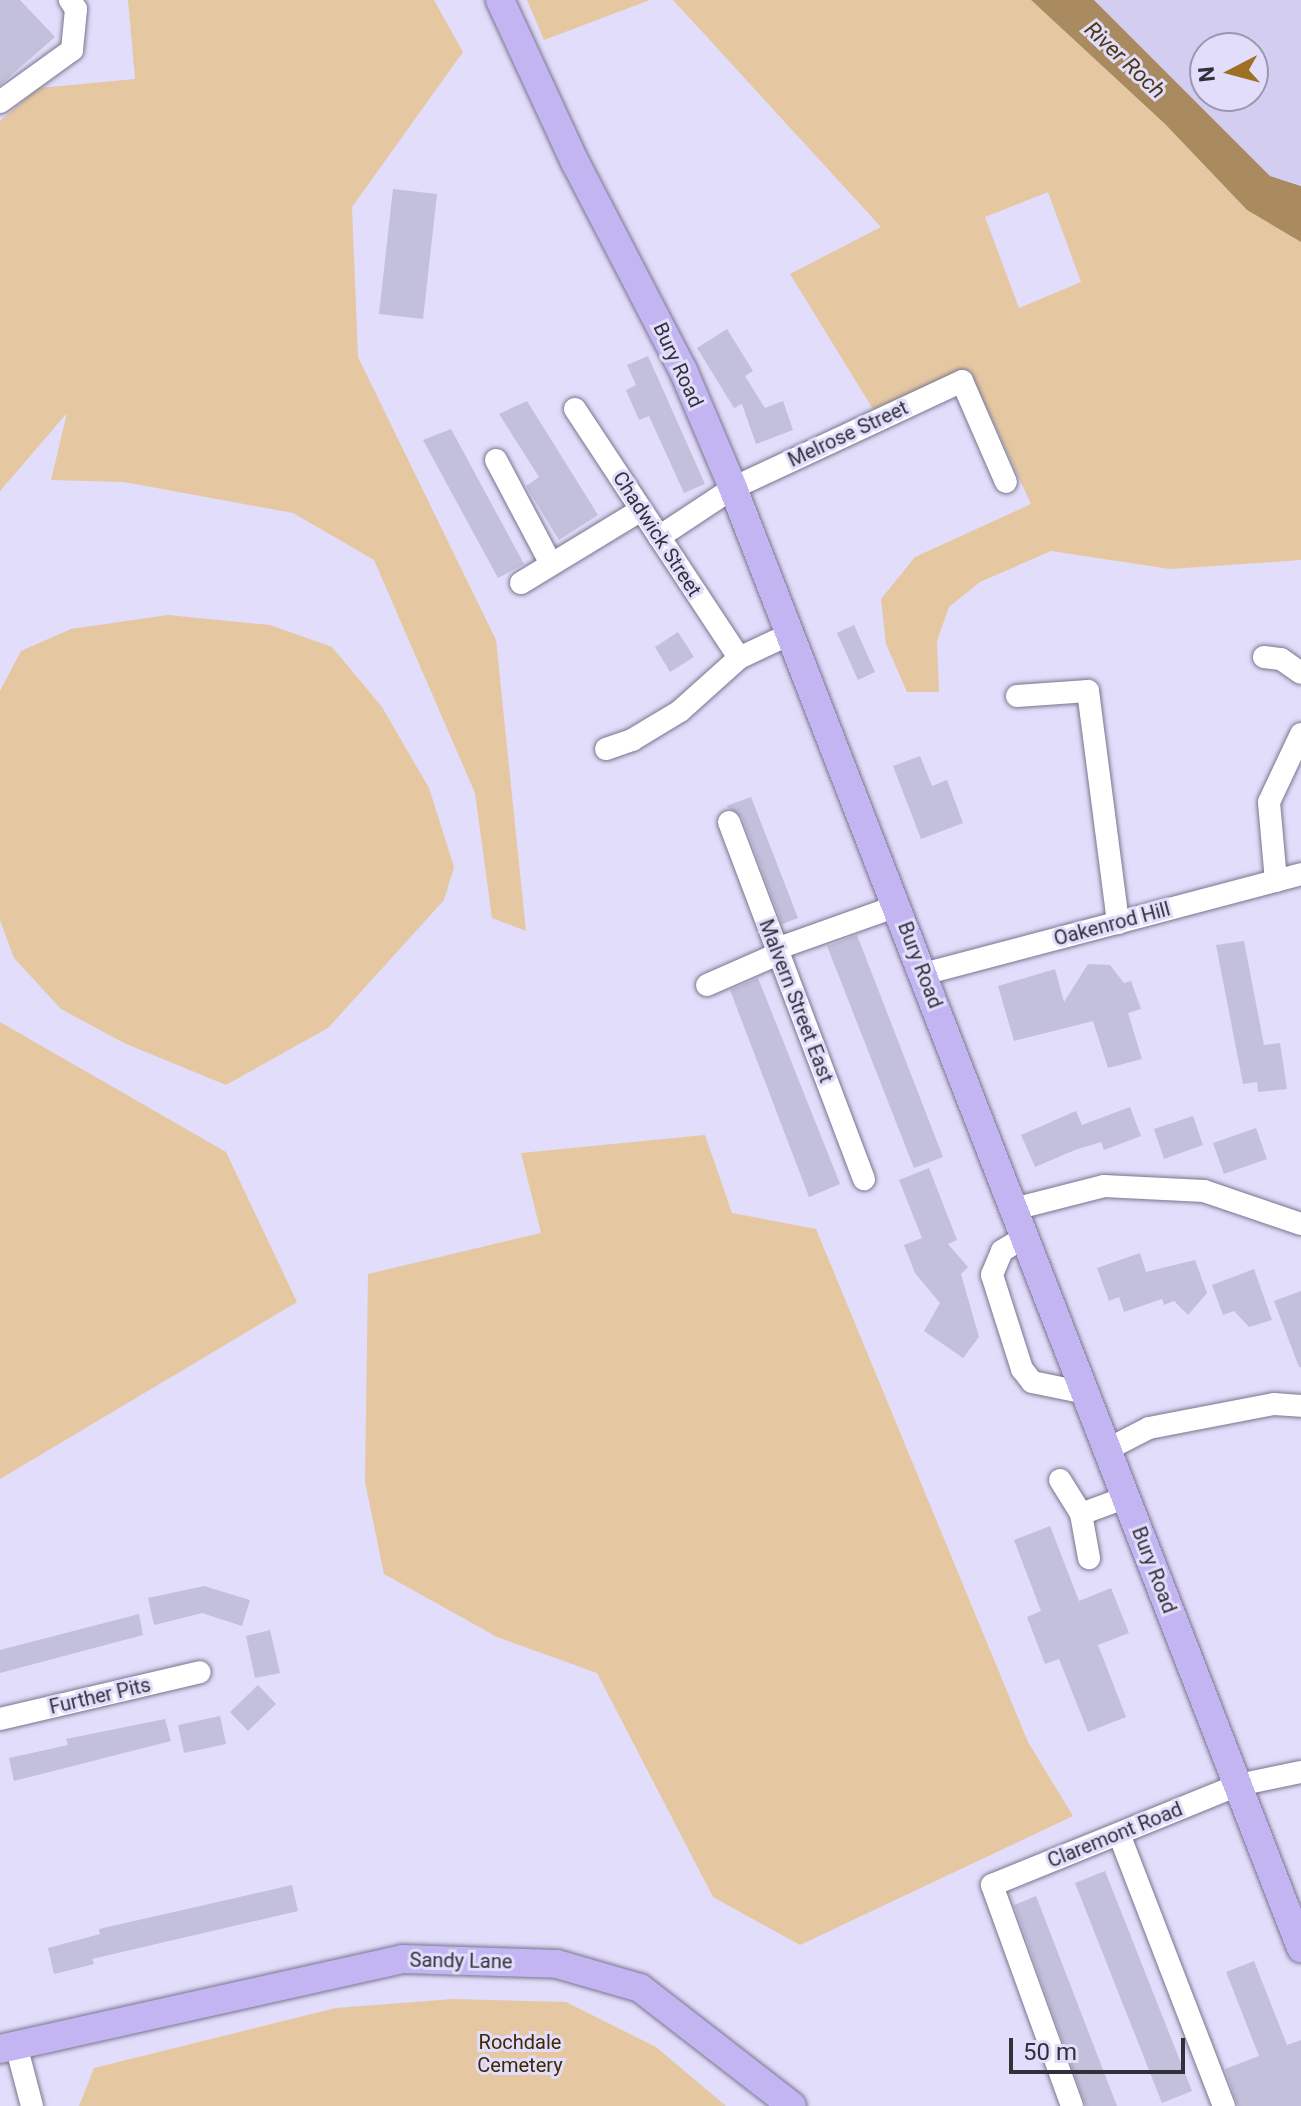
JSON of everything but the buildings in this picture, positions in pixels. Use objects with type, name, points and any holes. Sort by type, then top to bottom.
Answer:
[{"type":"main road","name":"Bury Road","points":[[500,0],[575,162],[683,370],[733,488],[1301,1948]]},
{"type":"main road","name":"Sandy Lane","points":[[8,2047],[402,1959],[557,1964],[640,1988],[792,2106]]},
{"type":"street","points":[[0,102],[72,50],[76,9],[70,0]]},
{"type":"street","name":"Melrose Street","points":[[659,537],[733,488],[962,381],[1006,482]]},
{"type":"street","name":"Chadwick Street","points":[[575,409],[739,658]]},
{"type":"street","points":[[496,460],[551,564]]},
{"type":"street","points":[[521,583],[641,510]]},
{"type":"street","points":[[606,749],[632,740],[680,711],[739,658],[790,634]]},
{"type":"street","points":[[1264,657],[1281,659],[1301,673]]},
{"type":"street","points":[[1017,696],[1088,691],[1118,923]]},
{"type":"street","points":[[1276,881],[1268,838],[1269,802],[1301,734]]},
{"type":"street","name":"Malvern Street East","points":[[729,822],[864,1179]]},
{"type":"street","name":"Oakenrod Hill","points":[[923,974],[1301,874]]},
{"type":"street","points":[[707,985],[777,951],[897,906]]},
{"type":"street","points":[[1014,1209],[1104,1186],[1204,1191],[1301,1224]]},
{"type":"street","points":[[1025,1237],[1002,1251],[992,1275],[1022,1369],[1032,1382],[1086,1393]]},
{"type":"street","points":[[1108,1449],[1149,1428],[1274,1404],[1301,1406]]},
{"type":"street","points":[[1060,1480],[1081,1514],[1089,1558]]},
{"type":"street","points":[[1081,1514],[1127,1497]]},
{"type":"street","name":"Further Pits","points":[[0,1719],[200,1672]]},
{"type":"street","name":"Claremont Road","points":[[1072,2106],[992,1885],[1238,1785],[1301,1772]]},
{"type":"street","points":[[1119,1834],[1224,2106]]},
{"type":"street","points":[[8,2047],[32,2106]]},
{"type":"shaded area","points":[[1094,0],[1301,0],[1301,185],[1270,176],[1206,112],[1269,112],[1269,32],[1189,32],[1189,95]]},
{"type":"green space","points":[[128,0],[434,0],[463,52],[352,207],[358,357],[496,640],[526,931],[492,918],[475,793],[374,560],[293,513],[124,482],[51,480],[67,413],[0,491],[0,121],[39,88],[135,79]]},
{"type":"green space","points":[[527,0],[650,0],[544,40]]},
{"type":"green space","points":[[673,0],[1031,0],[1165,124],[1247,210],[1301,242],[1301,560],[1170,569],[1051,551],[980,582],[949,607],[937,641],[939,692],[907,692],[886,644],[881,599],[915,557],[1031,504],[970,371],[873,409],[790,274],[881,227]],"holes":[[[1048,192],[1081,282],[1019,308],[985,217]]]},
{"type":"green space","points":[[168,615],[270,625],[332,647],[382,707],[429,788],[454,867],[444,900],[328,1028],[226,1085],[124,1043],[61,1009],[14,958],[0,920],[0,691],[21,651],[71,629]]},
{"type":"green space","points":[[0,1022],[226,1152],[297,1302],[0,1479]]},
{"type":"green space","points":[[705,1135],[732,1213],[816,1229],[1028,1742],[1073,1816],[800,1945],[713,1897],[597,1673],[497,1637],[384,1574],[365,1482],[368,1274],[541,1233],[521,1153]]},
{"type":"green space","name":"Rochdale Cemetery","points":[[453,1999],[566,2002],[656,2047],[726,2106],[79,2106],[94,2068],[336,2008]]},
{"type":"water","name":"River Roch","points":[[1031,0],[1094,0],[1189,95],[1189,112],[1206,112],[1270,176],[1301,186],[1301,242],[1247,210],[1165,124]]}]
